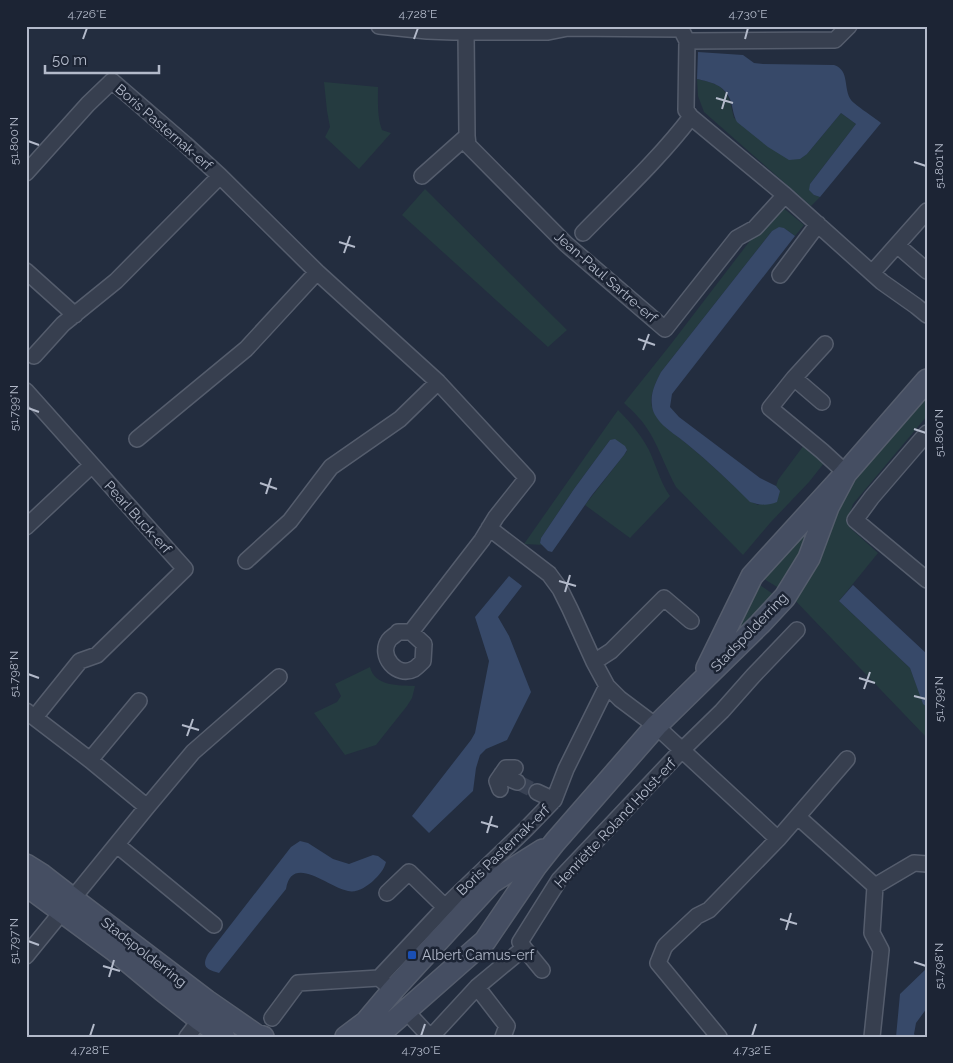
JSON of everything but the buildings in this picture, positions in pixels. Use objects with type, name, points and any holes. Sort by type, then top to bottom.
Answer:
[{"type":"street","points":[[379,26],[466,32],[548,32],[561,28],[681,29],[687,42],[686,110],[690,117],[785,194],[882,282],[927,315]]},
{"type":"street","points":[[687,42],[835,40],[850,26]]},
{"type":"street","points":[[422,176],[467,136],[466,32]]},
{"type":"street","name":"Boris Pasternak-erf","points":[[26,173],[88,104],[112,81],[186,144],[316,272],[438,382],[527,478],[411,632]]},
{"type":"street","name":"Jean-Paul Sartre-erf","points":[[583,233],[678,135],[690,117]]},
{"type":"street","name":"Jean-Paul Sartre-erf","points":[[467,136],[468,145],[566,244],[665,329],[737,238],[755,228],[785,194]]},
{"type":"street","name":"Boris Pasternak-erf","points":[[34,356],[63,324],[116,281],[220,176]]},
{"type":"street","points":[[872,273],[927,211]]},
{"type":"street","points":[[780,275],[818,224]]},
{"type":"street","points":[[897,245],[927,271]]},
{"type":"street","points":[[26,271],[75,315]]},
{"type":"street","points":[[137,439],[246,349],[316,272]]},
{"type":"street","points":[[825,344],[770,408],[846,473]]},
{"type":"street","points":[[794,378],[822,402]]},
{"type":"street","name":"Stadspolderring","points":[[700,682],[752,576],[846,473],[927,380]]},
{"type":"street","points":[[246,561],[290,521],[331,466],[400,419],[438,382]]},
{"type":"street","name":"Pearl Buck-erf","points":[[26,391],[185,569],[97,655],[80,661],[31,714]]},
{"type":"street","points":[[927,434],[872,497],[855,520],[927,580]]},
{"type":"street","points":[[26,527],[92,465]]},
{"type":"street","name":"Stadspolderring","points":[[376,1037],[486,941],[536,866],[656,726],[785,597],[809,558],[826,511],[846,473]]},
{"type":"street","points":[[489,528],[549,574],[560,589],[594,662],[608,686],[620,699],[656,726]]},
{"type":"street","points":[[594,662],[611,651],[664,598],[691,621]]},
{"type":"street","name":"Henriëtte Roland Holst-erf","points":[[524,948],[520,942],[560,880],[681,751],[722,712],[797,630]]},
{"type":"street","points":[[26,956],[194,752],[279,677]]},
{"type":"street","name":"Boris Pasternak-erf","points":[[448,903],[554,800],[566,768],[608,686]]},
{"type":"street","points":[[90,760],[139,700]]},
{"type":"street","points":[[31,714],[147,807]]},
{"type":"street","name":"Henriëtte Roland Holst-erf","points":[[656,726],[778,839]]},
{"type":"street","points":[[719,1037],[658,963],[664,948],[697,916],[708,910],[778,839],[847,759]]},
{"type":"street","points":[[500,782],[506,768],[516,775]]},
{"type":"street","name":"Boris Pasternak-erf","points":[[537,792],[554,800]]},
{"type":"street","points":[[798,817],[876,886]]},
{"type":"street","name":"Stadspolderring","points":[[346,1037],[366,1022],[386,984],[492,882],[556,842]]},
{"type":"street","points":[[117,845],[214,924]]},
{"type":"street","points":[[876,886],[914,863],[927,864]]},
{"type":"street","name":"Stadspolderring","points":[[26,865],[42,875],[68,905],[114,950],[162,990],[224,1037]]},
{"type":"street","points":[[268,1027],[298,983],[386,984],[448,903],[409,872],[387,893]]},
{"type":"street","name":"Stadspolderring","points":[[26,885],[68,905],[256,1034],[268,1027]]},
{"type":"street","points":[[872,1037],[880,950],[872,933],[876,886]]},
{"type":"street","points":[[406,1011],[430,1037],[477,988],[524,948],[542,970]]},
{"type":"street","points":[[477,988],[507,1026],[503,1037]]},
{"type":"street","points":[[187,1037],[200,1020]]},
{"type":"green space","points":[[697,79],[714,84],[724,91],[730,101],[734,118],[807,154],[841,113],[856,124],[810,184],[814,195],[820,197],[811,206],[704,112],[698,96]]},
{"type":"green space","points":[[324,82],[378,87],[380,125],[382,130],[391,133],[359,169],[325,137],[330,127]]},
{"type":"green space","points":[[425,189],[567,330],[548,347],[402,215]]},
{"type":"green space","points":[[781,206],[804,225],[795,236],[784,228],[772,231],[661,372],[654,387],[651,402],[654,412],[665,426],[750,501],[758,505],[780,491],[776,486],[778,480],[807,441],[828,458],[809,482],[743,555],[676,487],[650,433],[624,403],[775,208]]},
{"type":"green space","points":[[927,397],[927,416],[853,504],[849,516],[849,527],[878,553],[839,601],[910,668],[923,703],[927,707],[927,738],[789,594],[826,515],[883,437]]},
{"type":"green space","points":[[618,410],[646,444],[670,496],[630,538],[585,505],[627,451],[610,440],[541,538],[540,543],[543,545],[524,544]]},
{"type":"green space","points":[[823,506],[782,590],[759,576]]},
{"type":"green space","points":[[754,581],[779,598],[710,667]]},
{"type":"green space","points":[[370,667],[373,674],[382,682],[415,686],[412,698],[376,745],[345,755],[314,713],[337,702],[341,696],[335,684]]},
{"type":"water","points":[[698,52],[743,55],[754,63],[763,64],[834,65],[839,67],[844,75],[851,100],[881,123],[820,197],[814,195],[809,190],[810,184],[856,124],[841,113],[807,154],[800,159],[789,160],[768,147],[737,122],[730,99],[721,87],[697,79]]},
{"type":"water","points":[[779,227],[784,228],[795,236],[672,394],[670,407],[679,417],[760,478],[776,486],[780,491],[777,502],[764,505],[750,502],[684,441],[663,425],[653,412],[652,396],[661,372],[772,231]]},
{"type":"water","points":[[615,439],[625,446],[627,450],[592,495],[552,552],[548,551],[540,543],[541,538],[610,440]]},
{"type":"water","points":[[509,576],[522,586],[498,617],[509,636],[531,692],[507,740],[486,749],[480,755],[473,791],[429,833],[412,816],[475,733],[489,661],[475,617]]},
{"type":"water","points":[[853,585],[927,654],[927,707],[923,704],[910,668],[839,601]]},
{"type":"water","points":[[300,841],[308,843],[333,859],[349,864],[373,855],[386,862],[383,870],[373,881],[355,891],[340,889],[312,875],[296,874],[290,879],[286,889],[219,973],[208,969],[205,962],[208,954],[291,847]]},
{"type":"water","points":[[927,968],[927,1008],[916,1023],[914,1034],[916,1037],[896,1037],[900,994]]},
{"type":"tunnel","points":[[517,782],[537,792]]},
{"type":"place","name":"Albert Camus-erf","points":[[412,955]]}]
